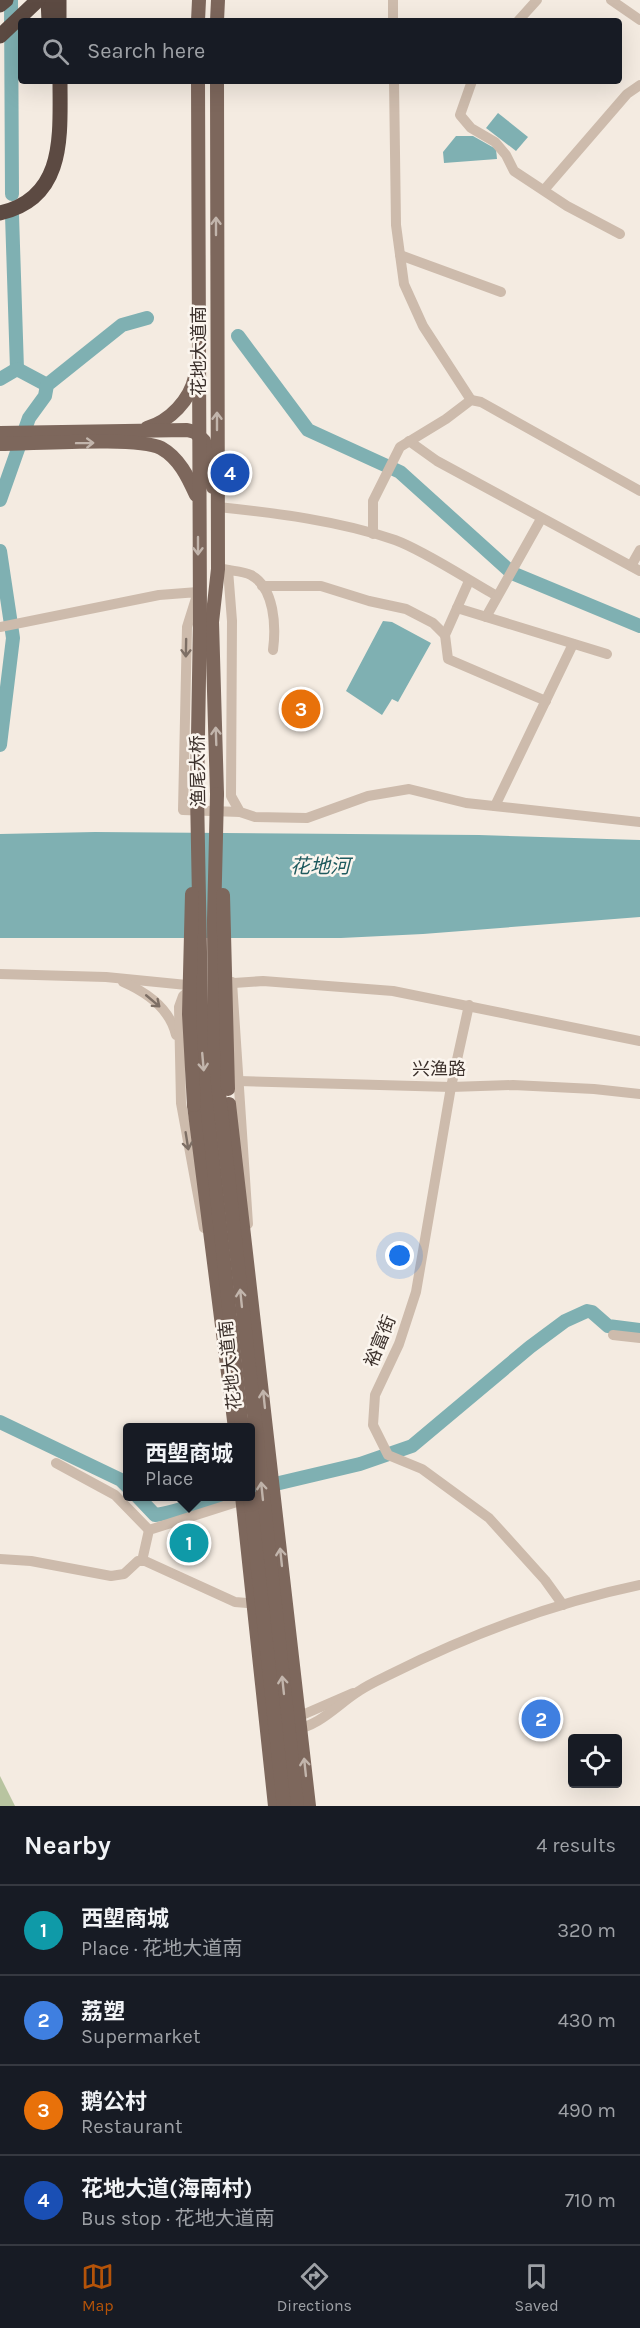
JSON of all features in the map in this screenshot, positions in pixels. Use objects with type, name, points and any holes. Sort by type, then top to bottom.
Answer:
[{"type":"highway","points":[[0,4],[6,0]]},
{"type":"highway","points":[[0,23],[27,0]]},
{"type":"highway","points":[[19,18],[38,0]]},
{"type":"highway","points":[[48,0],[48,18]]},
{"type":"highway","points":[[59,0],[59,18]]},
{"type":"highway","points":[[0,36],[18,19]]},
{"type":"highway","points":[[0,203],[26,191],[42,171],[49,139],[50,84]]},
{"type":"highway","points":[[0,213],[20,207],[35,196],[53,170],[59,138],[60,84]]},
{"type":"main road","points":[[198,18],[199,0]]},
{"type":"main road","points":[[217,18],[218,0]]},
{"type":"main road","name":"花地大道南","points":[[198,84],[198,591],[206,621]]},
{"type":"main road","name":"花地大道南","points":[[206,621],[223,569],[218,504],[217,84]]},
{"type":"main road","points":[[133,430],[158,425],[184,402],[194,382],[198,363]]},
{"type":"main road","points":[[38,439],[133,430],[187,430],[198,435],[207,449],[208,472],[218,504]]},
{"type":"main road","points":[[1,439],[132,442],[158,447],[170,454],[184,471],[198,500],[210,493],[218,504]]},
{"type":"main road","points":[[206,621],[190,992],[194,1105],[214,1257]]},
{"type":"main road","name":"渔尾大桥","points":[[206,621],[217,794],[207,920]]},
{"type":"main road","points":[[197,793],[207,920]]},
{"type":"main road","points":[[217,794],[229,1104],[248,1253]]},
{"type":"main road","name":"花地大道南","points":[[207,920],[202,1059],[241,1423]]},
{"type":"main road","name":"花地大道南","points":[[207,920],[215,1056],[297,1806]]},
{"type":"main road","name":"花地大道南","points":[[248,1253],[309,1806]]},
{"type":"main road","name":"花地大道南","points":[[214,1257],[234,1423]]},
{"type":"main road","points":[[245,1501],[252,1605],[275,1806]]},
{"type":"main road","points":[[245,1501],[284,1806]]},
{"type":"street","points":[[393,0],[393,18]]},
{"type":"street","points":[[521,18],[537,0]]},
{"type":"street","points":[[611,0],[640,20]]},
{"type":"street","points":[[394,84],[396,225],[404,284],[423,326],[471,400]]},
{"type":"street","points":[[471,84],[460,115],[471,128],[495,142],[506,155],[514,171],[567,206],[620,234]]},
{"type":"street","points":[[544,190],[627,94],[640,85]]},
{"type":"street","points":[[400,255],[501,292]]},
{"type":"street","points":[[373,534],[373,501],[400,447],[471,400],[481,402],[640,491]]},
{"type":"street","points":[[409,441],[437,461],[635,569],[640,550]]},
{"type":"street","points":[[218,504],[373,534],[398,541],[497,596]]},
{"type":"street","points":[[486,617],[514,562],[541,519]]},
{"type":"street","points":[[240,812],[231,796],[232,621],[223,569],[250,574],[262,586],[273,614],[276,632],[273,650]]},
{"type":"street","points":[[469,580],[445,635],[448,659],[546,701]]},
{"type":"street","points":[[262,586],[321,586],[369,602],[406,609],[433,623],[445,635]]},
{"type":"street","points":[[0,627],[159,596],[198,591],[187,627],[183,810],[307,818],[368,796],[409,789],[466,803],[640,822]]},
{"type":"street","points":[[457,608],[607,654]]},
{"type":"street","points":[[495,806],[573,644]]},
{"type":"street","points":[[0,974],[106,977],[196,986],[232,982],[310,983],[363,987],[469,1005],[640,1041]]},
{"type":"street","points":[[106,977],[132,986],[161,1007],[174,1027],[179,1047]]},
{"type":"street","name":"花地大道南","points":[[232,982],[248,1208],[248,1253]]},
{"type":"street","name":"花地大道南","points":[[196,986],[185,993],[181,1001],[179,1047],[181,1103],[202,1218],[214,1257]]},
{"type":"street","name":"裕富街","points":[[469,1005],[451,1087],[416,1292],[399,1344],[375,1395],[373,1425],[388,1455],[422,1469],[489,1518],[563,1605]]},
{"type":"street","name":"兴渔路","points":[[238,1081],[451,1087],[513,1085],[640,1094]]},
{"type":"street","points":[[613,1335],[640,1338]]},
{"type":"street","points":[[56,1463],[115,1495],[149,1530]]},
{"type":"street","points":[[149,1530],[236,1501]]},
{"type":"street","points":[[142,1561],[149,1530]]},
{"type":"street","points":[[0,1559],[31,1561],[111,1576],[124,1574],[135,1563],[142,1561],[226,1598],[252,1605],[286,1601]]},
{"type":"street","points":[[266,1733],[338,1708],[357,1692],[474,1635],[563,1605],[640,1586]]},
{"type":"green space","points":[[0,1776],[15,1806],[0,1806]]},
{"type":"water","points":[[498,113],[528,137],[516,151],[486,128]]},
{"type":"water","points":[[456,136],[473,136],[496,149],[497,159],[444,163],[443,152]]},
{"type":"water","points":[[383,621],[392,622],[431,643],[398,702],[392,699],[382,715],[346,691]]},
{"type":"water","name":"花地河","points":[[95,832],[479,835],[640,840],[640,917],[341,938],[0,938],[0,834]]},
{"type":"waterway","points":[[11,0],[12,194]]},
{"type":"waterway","points":[[12,215],[17,369]]},
{"type":"waterway","points":[[0,500],[29,418],[45,396],[47,385],[122,325],[147,318]]},
{"type":"waterway","points":[[238,336],[308,430],[400,472],[512,573],[640,626]]},
{"type":"waterway","points":[[0,379],[17,369],[47,385]]},
{"type":"waterway","points":[[0,551],[13,638],[0,745]]},
{"type":"waterway","points":[[255,1489],[360,1464],[412,1446],[530,1347],[565,1321],[587,1311],[592,1312],[608,1326],[640,1330]]},
{"type":"waterway","points":[[0,1422],[123,1482]]},
{"type":"waterway","points":[[142,1501],[155,1515],[208,1501]]},
{"type":"place","name":"花地大道(海南村)","points":[[230,473]]},
{"type":"place","name":"鹅公村","points":[[301,709]]},
{"type":"place","name":"西塱商城","points":[[189,1543]]},
{"type":"place","name":"荔塑","points":[[541,1719]]}]
